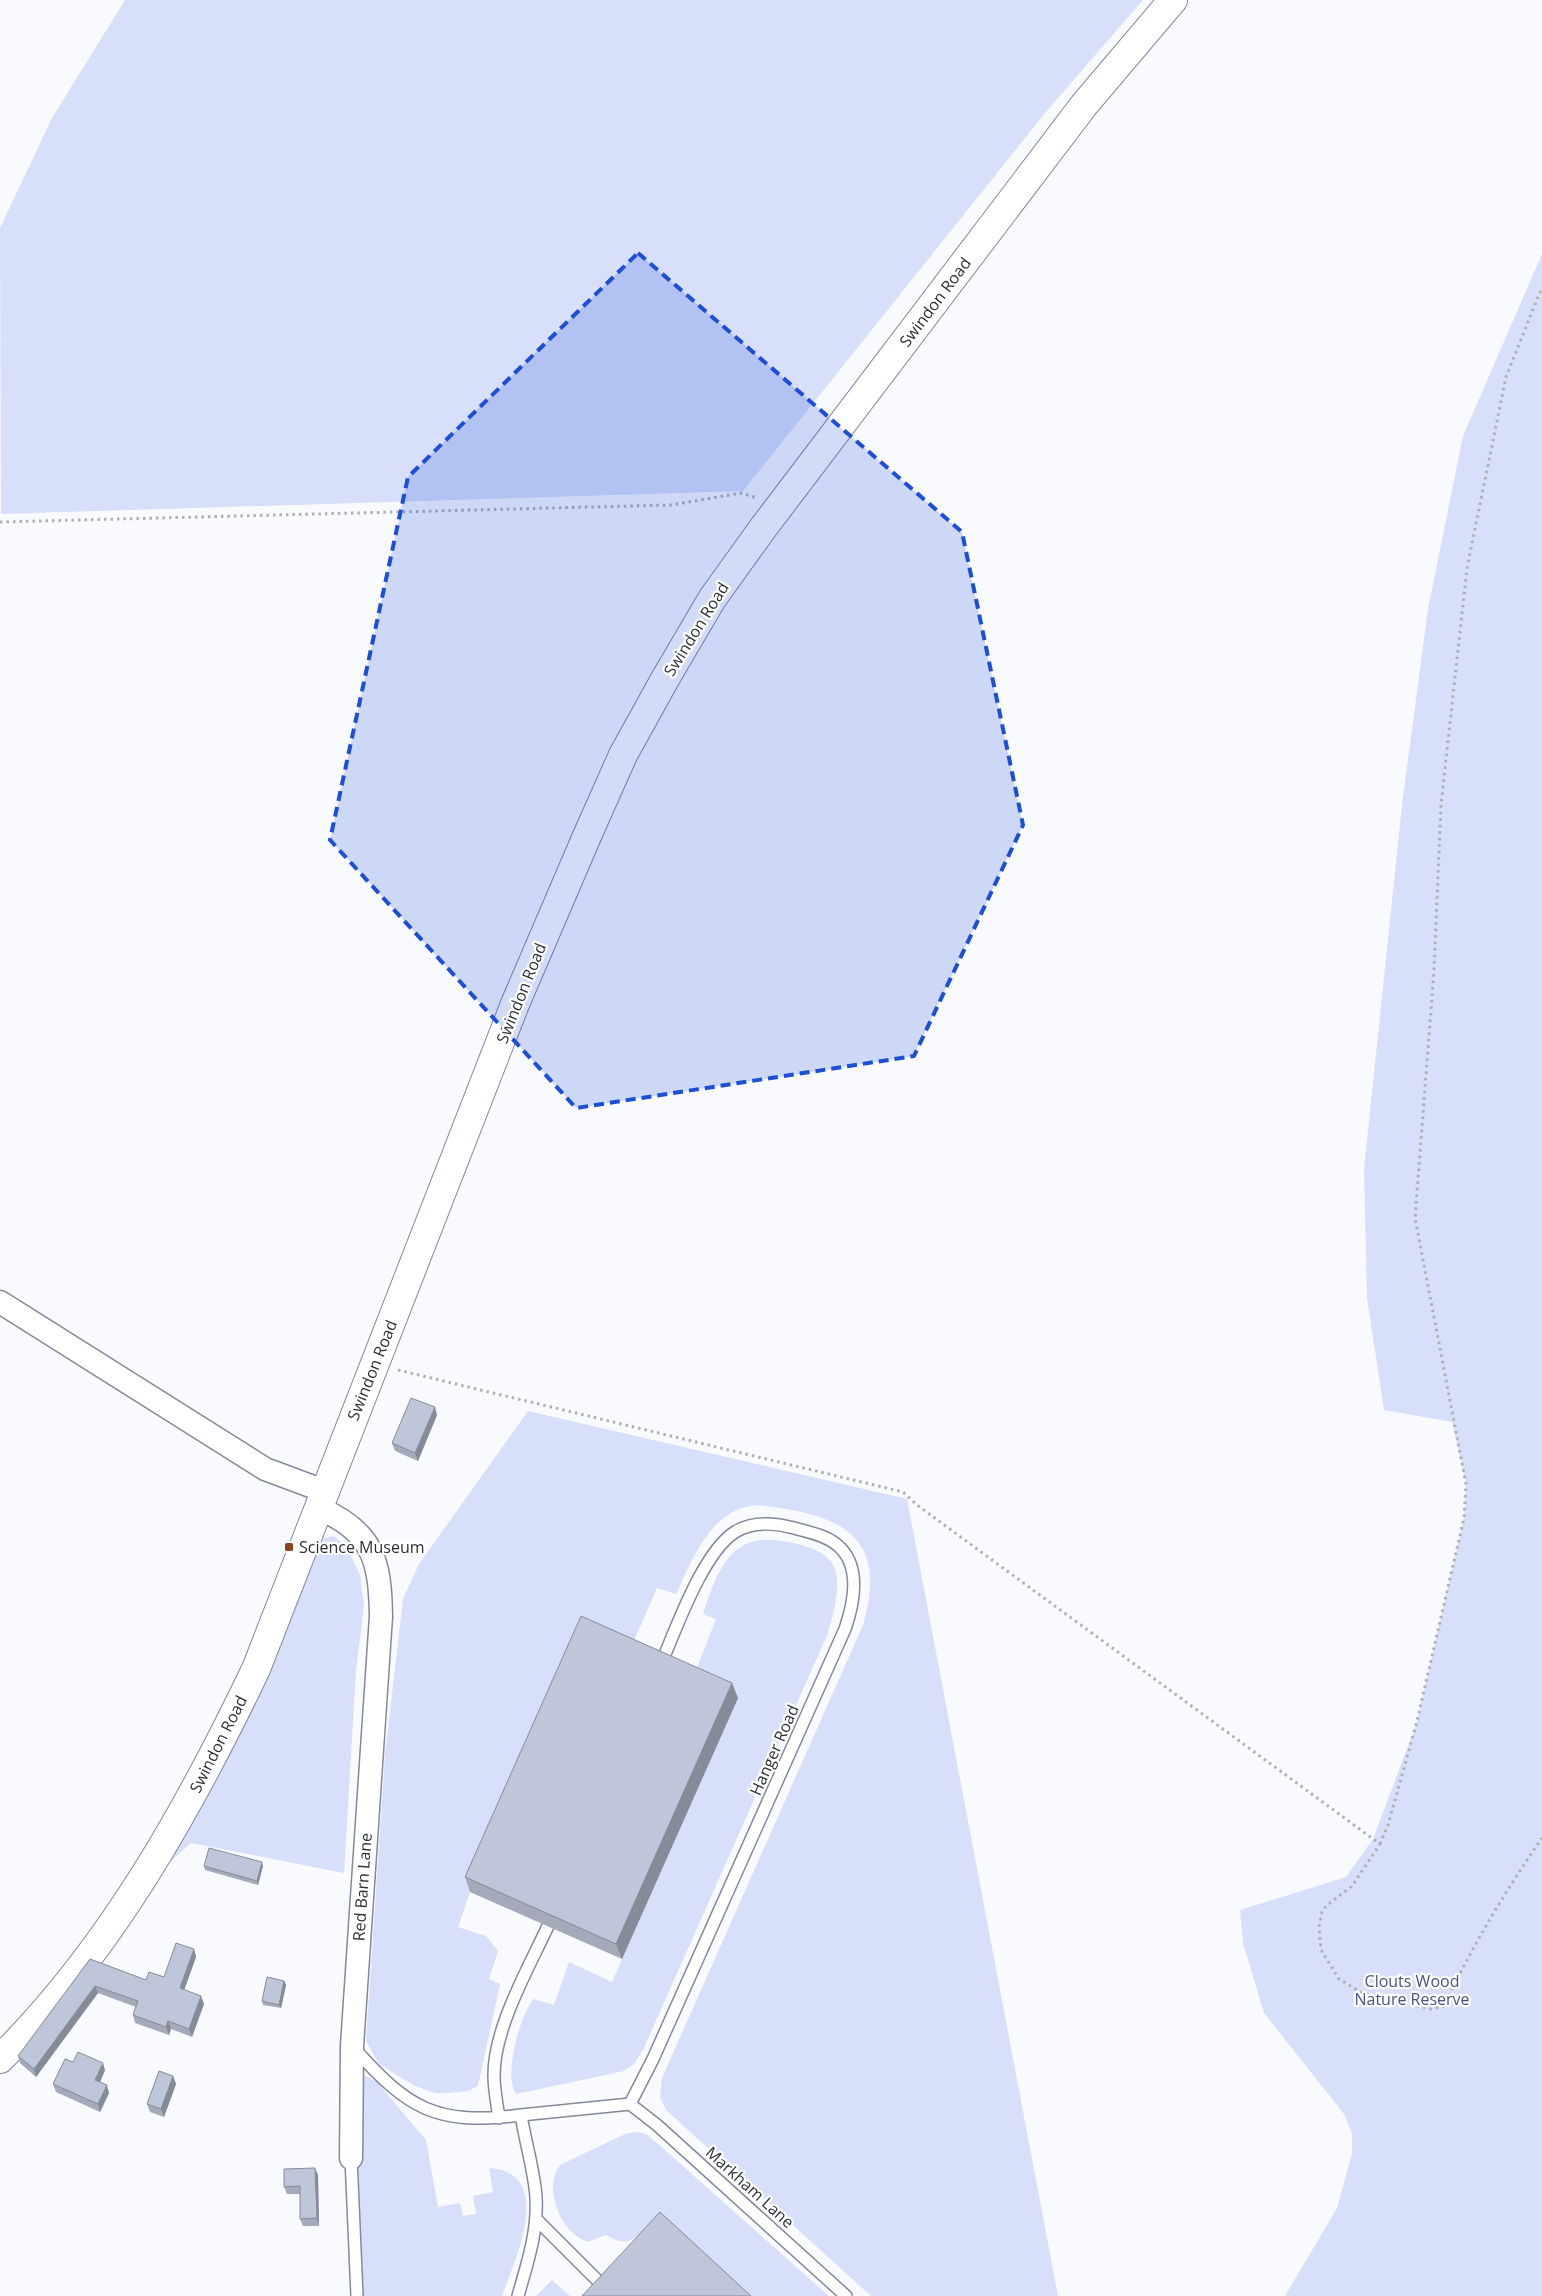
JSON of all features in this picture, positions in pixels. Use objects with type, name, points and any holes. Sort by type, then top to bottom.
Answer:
[{"type":"main road","name":"Swindon Road","points":[[0,2059],[40,2017],[64,1988],[122,1910],[175,1825],[218,1748],[256,1668],[515,1004],[623,755],[712,599],[777,510],[1084,105],[1173,0]]},
{"type":"street","name":"Red Barn Lane","points":[[0,1302],[265,1469],[321,1499],[365,1541],[374,1557],[379,1574],[381,1616],[352,2046],[351,2158]]},
{"type":"lane","name":"Hanger Road","points":[[630,2104],[653,2059],[846,1629],[854,1594],[852,1571],[846,1553],[836,1544],[821,1536],[781,1524],[750,1526],[735,1532],[715,1552],[700,1577],[660,1664]]},
{"type":"lane","points":[[499,2118],[494,2074],[497,2051],[511,2009],[548,1926]]},
{"type":"lane","points":[[352,2046],[372,2069],[409,2100],[427,2110],[446,2116],[499,2118],[630,2104]]},
{"type":"lane","name":"Markham Lane","points":[[630,2104],[658,2125],[846,2296]]},
{"type":"lane","points":[[518,2296],[533,2242],[536,2219],[536,2196],[521,2115]]},
{"type":"lane","name":"Red Barn Lane","points":[[351,2158],[357,2296]]},
{"type":"lane","points":[[536,2219],[600,2283]]},
{"type":"path","points":[[1542,287],[1506,376],[1467,568],[1441,804],[1434,970],[1416,1218],[1466,1484],[1464,1518],[1416,1725],[1388,1825],[1380,1844],[1352,1886],[1326,1906],[1322,1912],[1319,1928],[1321,1950],[1331,1970],[1339,1979],[1362,1993],[1431,2009],[1444,2006],[1466,1959],[1495,1908],[1542,1838]]},
{"type":"path","points":[[0,522],[671,505],[741,493],[751,494],[777,510]]},
{"type":"path","points":[[391,1368],[903,1492],[949,1529],[1380,1844]]},
{"type":"highlighted area","points":[[638,253],[962,532],[1023,825],[914,1056],[576,1108],[330,840],[408,477]]},
{"type":"green space","points":[[125,0],[1143,0],[1045,113],[743,491],[1,514],[0,228],[52,118]]},
{"type":"green space","name":"Clouts Wood Nature Reserve","points":[[1542,254],[1542,2296],[1285,2296],[1337,2208],[1352,2154],[1352,2133],[1344,2114],[1264,2013],[1243,1943],[1240,1910],[1346,1877],[1373,1839],[1416,1725],[1464,1518],[1466,1484],[1452,1422],[1384,1410],[1367,1298],[1364,1169],[1402,805],[1428,609],[1463,436]]},
{"type":"green space","points":[[528,1411],[907,1499],[1058,2296],[871,2296],[666,2110],[660,2097],[662,2078],[863,1625],[869,1600],[870,1578],[867,1559],[860,1544],[848,1532],[832,1522],[811,1514],[763,1506],[749,1506],[735,1511],[719,1522],[704,1540],[676,1594],[657,1588],[630,1650],[470,1892],[458,1927],[486,1936],[498,1951],[489,1979],[500,1984],[478,2086],[468,2091],[435,2093],[413,2085],[379,2064],[366,2041],[385,1755],[403,1599],[419,1564]]},
{"type":"green space","points":[[334,1536],[347,1547],[360,1575],[364,1606],[356,1671],[344,1873],[191,1843],[163,1868],[239,1736],[320,1539]]},
{"type":"green space","points":[[775,1540],[814,1549],[826,1557],[834,1566],[837,1578],[837,1593],[834,1611],[828,1633],[643,2050],[634,2064],[624,2071],[516,2094],[512,2085],[512,2060],[518,2032],[533,1999],[554,2005],[569,1962],[612,1982],[737,1698],[693,1678],[716,1619],[703,1614],[710,1592],[720,1570],[735,1552],[744,1545],[755,1541]]},
{"type":"green space","points":[[360,2073],[377,2082],[426,2140],[438,2207],[460,2203],[463,2216],[476,2214],[473,2196],[493,2192],[489,2168],[510,2173],[521,2185],[526,2201],[526,2221],[515,2262],[502,2296],[362,2296],[358,2158]]},
{"type":"green space","points":[[637,2132],[646,2134],[657,2143],[829,2296],[740,2296],[648,2228],[628,2241],[619,2241],[606,2235],[587,2242],[579,2238],[572,2232],[559,2214],[553,2188],[556,2172],[560,2165],[625,2134]]},
{"type":"green space","points":[[552,2280],[570,2296],[536,2296]]},
{"type":"building","points":[[411,1398],[435,1407],[415,1453],[392,1443]]},
{"type":"building","points":[[581,1616],[732,1683],[616,1944],[465,1877]]},
{"type":"building","points":[[209,1848],[262,1862],[257,1881],[204,1866]]},
{"type":"building","points":[[176,1943],[194,1949],[180,1988],[201,1996],[189,2029],[168,2021],[166,2027],[133,2015],[138,2001],[95,1986],[34,2069],[18,2056],[90,1959],[146,1980],[149,1972],[164,1977]]},
{"type":"building","points":[[267,1977],[284,1981],[279,2005],[262,2001]]},
{"type":"building","points":[[78,2052],[103,2063],[95,2080],[107,2085],[98,2104],[53,2084],[65,2059],[73,2062]]},
{"type":"building","points":[[159,2071],[173,2076],[161,2109],[147,2104]]},
{"type":"building","points":[[315,2168],[317,2218],[300,2219],[300,2186],[284,2187],[284,2169]]},
{"type":"building","points":[[660,2212],[751,2296],[582,2296]]},
{"type":"place","name":"Science Museum","points":[[289,1547]]}]
